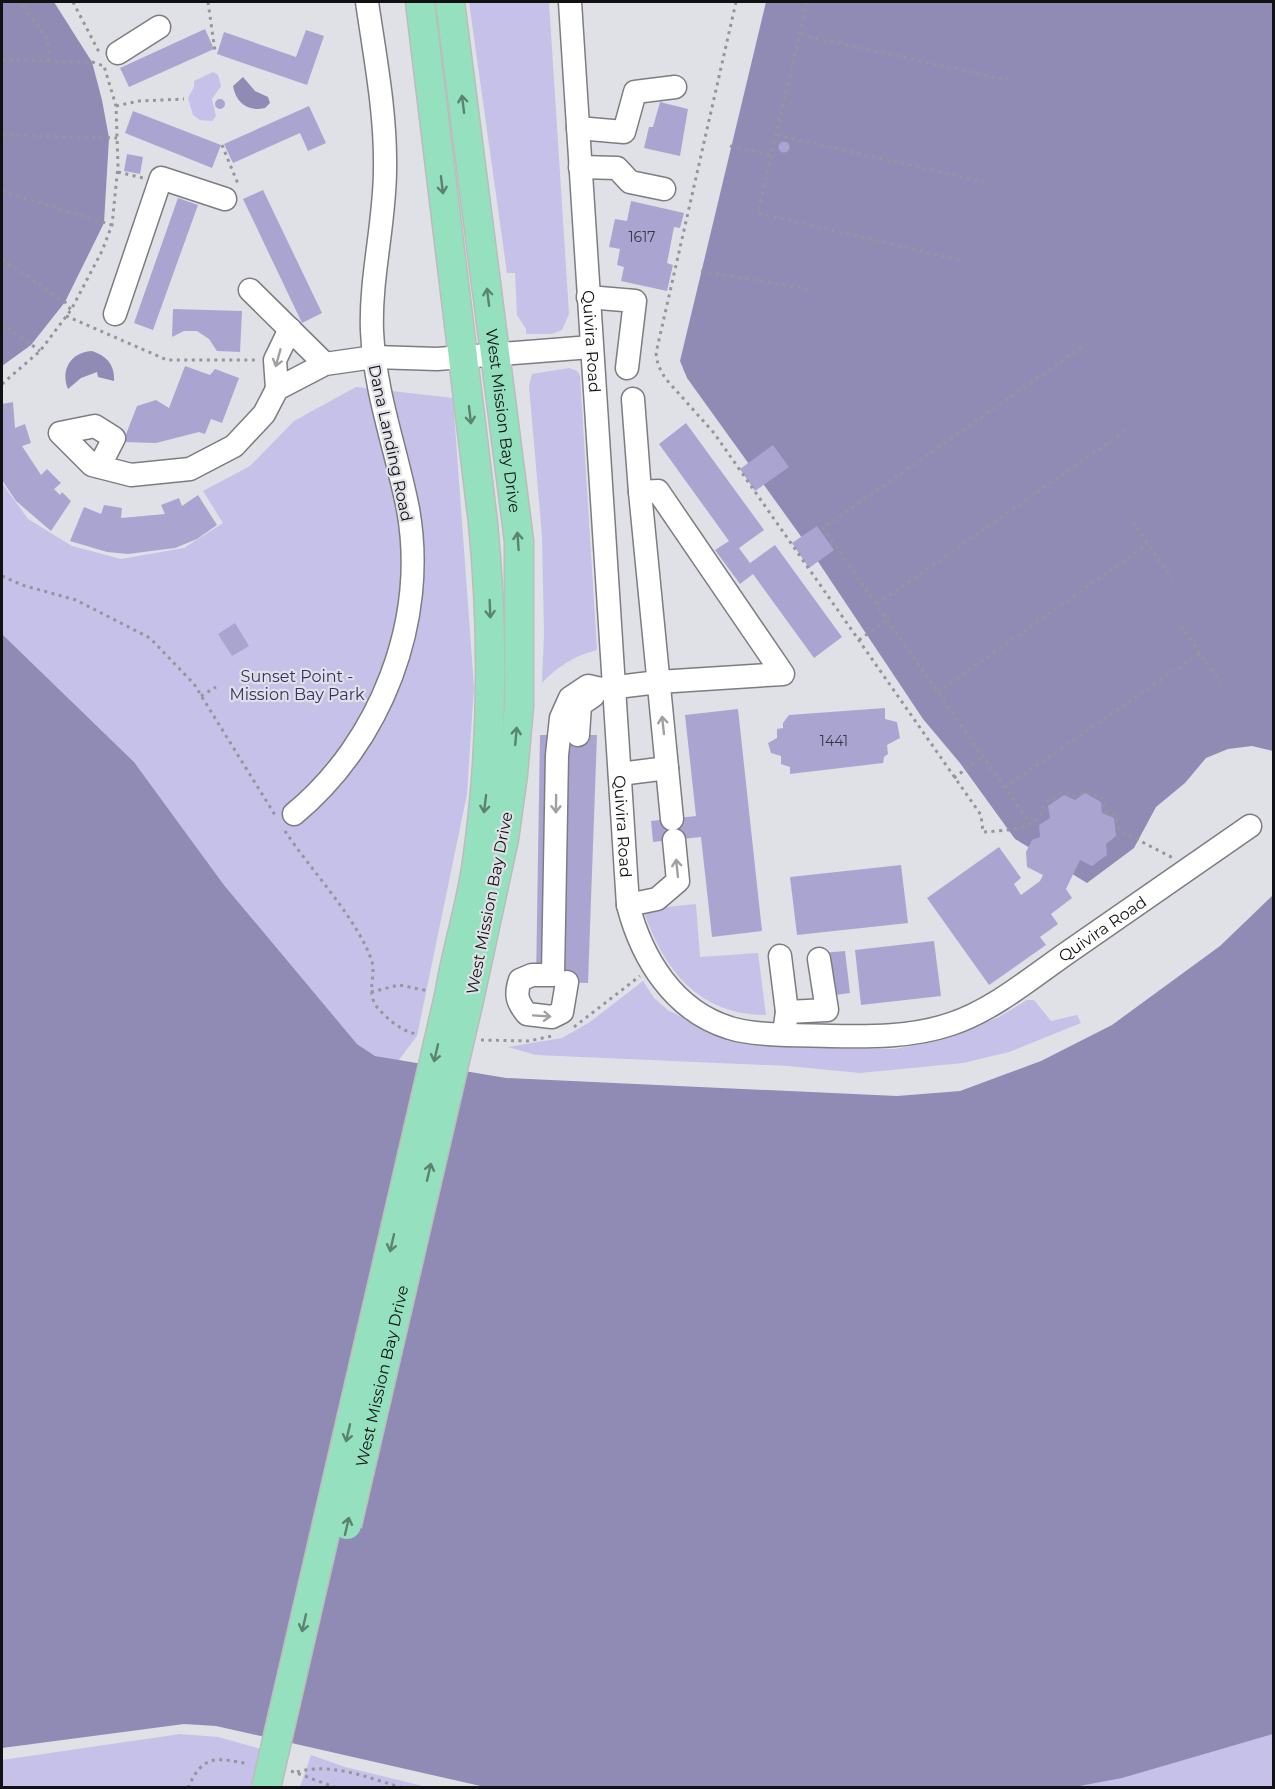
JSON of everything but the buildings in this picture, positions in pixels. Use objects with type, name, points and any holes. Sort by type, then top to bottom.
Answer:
[{"type":"main road","name":"West Mission Bay Drive","points":[[292,1780],[468,915],[486,794],[492,673],[486,557],[420,2]]},
{"type":"main road","name":"West Mission Bay Drive","points":[[266,1788],[452,996],[504,839],[519,706],[519,541],[450,2]]},
{"type":"street","name":"Dana Landing Road","points":[[284,818],[311,800],[362,736],[388,689],[406,630],[412,576],[408,513],[400,470],[379,398],[374,357],[372,305],[382,232],[385,167],[383,119],[367,2]]},
{"type":"street","name":"Quivira Road","points":[[570,2],[591,347],[608,688],[620,774],[628,905],[635,933],[651,967],[678,998],[731,1029],[786,1023],[883,1037],[951,1024],[1005,997],[1250,826]]},
{"type":"street","points":[[110,59],[159,27]]},
{"type":"street","points":[[578,128],[624,132],[634,92],[675,87]]},
{"type":"street","points":[[580,167],[617,168],[630,182],[664,189]]},
{"type":"street","points":[[115,314],[160,178],[231,191]]},
{"type":"street","points":[[250,290],[325,364]]},
{"type":"street","points":[[588,297],[635,301],[627,368]]},
{"type":"street","points":[[99,467],[131,475],[190,470],[234,446],[264,414],[277,389],[275,360],[290,329]]},
{"type":"street","points":[[277,389],[325,364],[374,357],[416,360],[495,356],[591,347]]},
{"type":"street","points":[[628,905],[657,898],[678,881],[633,399]]},
{"type":"street","points":[[567,982],[562,1012],[552,1017],[527,1014],[518,1004],[516,992],[520,980],[532,975],[553,975],[557,755],[561,718],[570,698],[588,687],[608,688],[658,682],[783,674],[658,491],[640,492]]},
{"type":"street","points":[[578,735],[580,705],[608,688]]},
{"type":"street","points":[[620,774],[667,768]]},
{"type":"street","points":[[780,956],[786,1023],[827,1011],[819,958]]},
{"type":"path","points":[[2,384],[40,351],[71,310],[102,251],[112,225],[118,172],[116,106],[110,59],[73,2]]},
{"type":"path","points":[[208,2],[215,51]]},
{"type":"path","points":[[736,2],[656,353],[658,365],[676,392],[714,433],[860,640],[981,815],[983,832],[1031,825],[1041,818],[1044,804],[1064,792],[1075,796],[1085,790],[1103,800],[1106,812],[1115,815],[1119,830],[1174,857],[1185,872]]},
{"type":"path","points":[[807,2],[758,213],[960,260]]},
{"type":"path","points":[[23,6],[48,40],[49,60]]},
{"type":"path","points":[[801,35],[1012,81]]},
{"type":"path","points":[[2,60],[110,59]]},
{"type":"path","points":[[116,106],[139,101],[184,99]]},
{"type":"path","points":[[2,135],[117,138]]},
{"type":"path","points":[[777,135],[989,183]]},
{"type":"path","points":[[222,145],[231,191]]},
{"type":"path","points":[[730,146],[772,154]]},
{"type":"path","points":[[118,172],[159,183]]},
{"type":"path","points":[[2,191],[112,225]]},
{"type":"path","points":[[2,259],[65,302],[71,310]]},
{"type":"path","points":[[701,271],[808,289]]},
{"type":"path","points":[[66,315],[167,360],[275,360]]},
{"type":"path","points":[[2,329],[6,326],[40,351]]},
{"type":"path","points":[[1031,825],[823,528],[1086,344]]},
{"type":"path","points":[[877,604],[1125,431]]},
{"type":"path","points":[[1132,522],[1172,579]]},
{"type":"path","points":[[938,692],[1148,544]]},
{"type":"path","points":[[2,576],[22,585],[76,600],[150,638],[194,684],[284,818],[356,932],[372,963],[371,992],[375,1004],[387,1018],[407,1032],[428,1035]]},
{"type":"path","points":[[860,640],[888,620]]},
{"type":"path","points":[[1181,626],[1221,683]]},
{"type":"path","points":[[1005,787],[1200,653]]},
{"type":"path","points":[[201,696],[216,687]]},
{"type":"path","points":[[954,778],[983,756]]},
{"type":"path","points":[[570,1029],[651,967]]},
{"type":"path","points":[[371,992],[399,985],[452,996]]},
{"type":"path","points":[[479,1040],[529,1041],[560,1035]]},
{"type":"path","points":[[292,1780],[315,1767],[347,1772],[403,1788]]},
{"type":"green space","points":[[469,2],[549,2],[569,314],[562,330],[552,334],[526,334],[526,329],[517,315],[515,273],[507,273]]},
{"type":"green space","points":[[213,72],[218,75],[221,86],[212,99],[216,116],[212,121],[200,120],[193,115],[188,98],[194,87],[194,81]]},
{"type":"green space","points":[[569,368],[577,371],[580,376],[597,650],[567,662],[542,683],[544,634],[542,536],[529,386],[532,374]]},
{"type":"green space","name":"Sunset Point - Mission Bay Park","points":[[356,387],[453,398],[474,687],[467,794],[417,1036],[398,1061],[375,1056],[357,1044],[224,885],[134,762],[2,634],[2,483],[28,519],[72,546],[121,559],[184,548],[223,523],[203,491],[250,466],[294,421]]},
{"type":"green space","points":[[696,904],[700,957],[758,953],[766,1015],[742,1013],[721,1007],[703,998],[687,985],[662,953],[644,912],[648,909]]},
{"type":"green space","points":[[643,981],[654,998],[669,1011],[739,1042],[846,1049],[895,1049],[942,1040],[999,1017],[1027,1000],[1034,1000],[1051,1021],[1077,1015],[1081,1023],[1009,1052],[963,1063],[860,1073],[788,1066],[536,1055],[508,1047],[562,1038],[590,1022]]},
{"type":"green space","points":[[1273,1726],[1273,1787],[1055,1788]]},
{"type":"green space","points":[[180,1734],[218,1737],[261,1749],[253,1788],[2,1787],[2,1760]]},
{"type":"green space","points":[[311,1755],[345,1767],[427,1787],[300,1787]]},
{"type":"shaded area","points":[[2,2],[54,2],[92,62],[109,138],[104,223],[65,302],[31,345],[2,366]]},
{"type":"shaded area","points":[[766,2],[1273,2],[1273,751],[1252,746],[1228,749],[1206,758],[1185,783],[1156,807],[1134,848],[1087,883],[1015,839],[960,763],[923,719],[805,542],[687,378],[680,361]]},
{"type":"shaded area","points":[[243,77],[255,91],[268,97],[270,103],[265,108],[253,109],[244,105],[237,97],[233,86]]},
{"type":"shaded area","points":[[92,351],[109,362],[113,370],[114,381],[98,377],[97,372],[81,378],[68,389],[65,375],[69,363],[78,355]]},
{"type":"shaded area","points":[[2,634],[134,762],[224,885],[357,1044],[375,1056],[506,1078],[897,1096],[960,1091],[1041,1061],[1112,1025],[1220,946],[1273,895],[1273,1734],[1122,1778],[1069,1788],[485,1787],[216,1726],[184,1724],[2,1748]]}]
